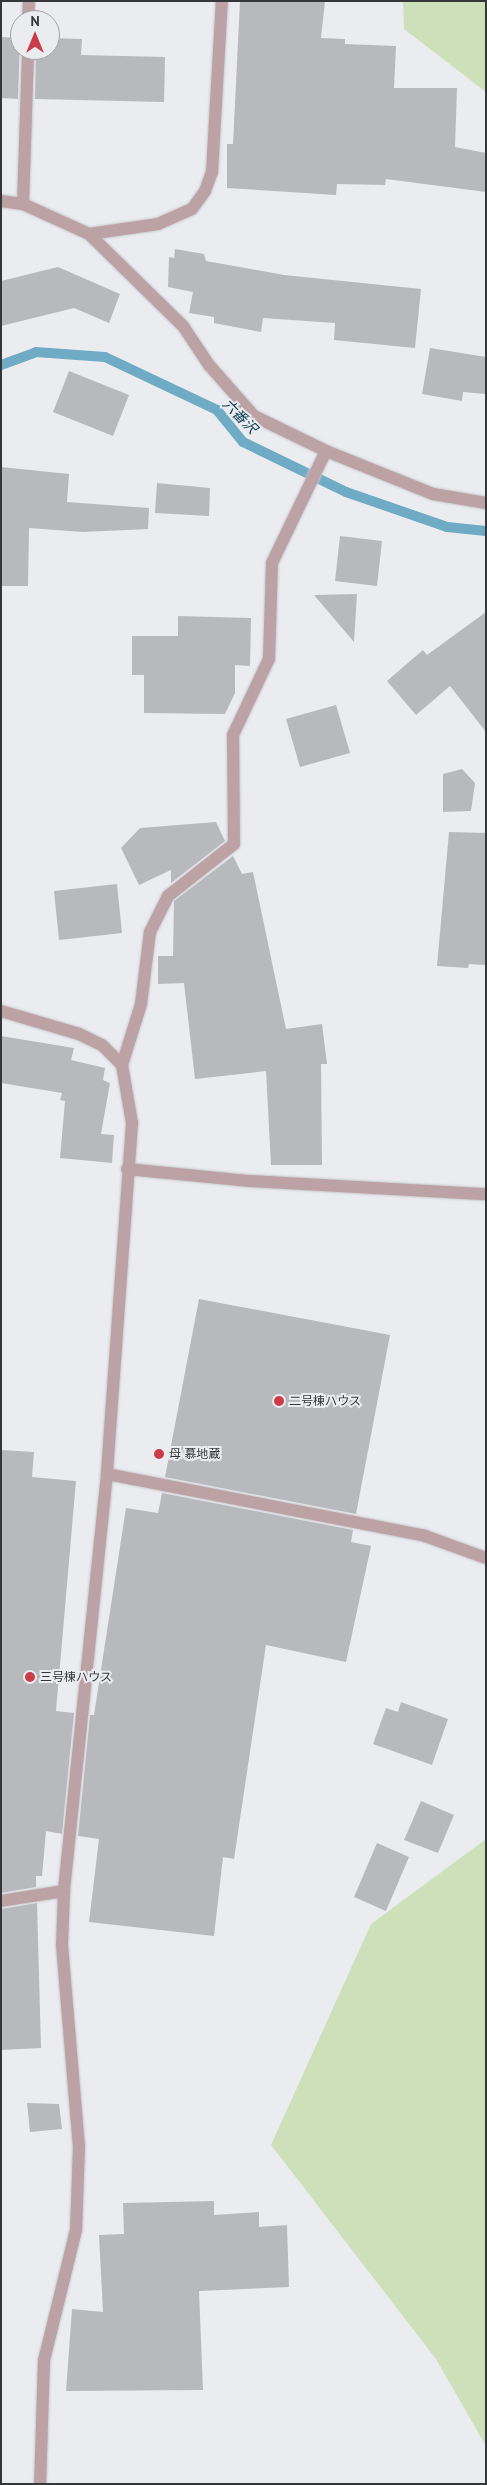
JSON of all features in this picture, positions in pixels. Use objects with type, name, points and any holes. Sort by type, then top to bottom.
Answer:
[{"type":"street","points":[[89,234],[158,224],[192,209],[205,192],[212,172],[222,1]]},
{"type":"street","points":[[23,204],[28,60]]},
{"type":"street","points":[[1,201],[23,204],[89,234],[183,326],[210,365],[254,416],[326,451],[433,494],[486,503]]},
{"type":"street","points":[[40,2484],[44,2360],[76,2230],[79,2146],[62,1945],[64,1890],[107,1474],[127,1170],[132,1123],[122,1065],[142,1004],[150,932],[168,896],[234,844],[233,735],[269,660],[272,562],[301,497],[326,451]]},
{"type":"street","points":[[1,1011],[79,1034],[102,1045],[122,1065]]},
{"type":"street","points":[[127,1170],[250,1181],[486,1194]]},
{"type":"street","points":[[107,1474],[426,1536],[486,1558]]},
{"type":"street","points":[[1,1901],[64,1890]]},
{"type":"green space","points":[[403,1],[486,1],[486,92],[404,29]]},
{"type":"green space","points":[[486,1839],[486,2446],[436,2359],[271,2145],[371,1924]]},
{"type":"building","points":[[240,1],[325,1],[321,38],[345,39],[345,44],[396,46],[394,88],[457,88],[455,147],[486,153],[486,192],[386,179],[385,185],[337,184],[336,195],[227,188],[227,144],[233,144]]},
{"type":"building","points":[[1,37],[10,37],[10,60],[19,60],[18,99],[1,98]]},
{"type":"building","points":[[60,38],[82,39],[81,55],[165,57],[164,102],[35,99],[36,60],[60,60]]},
{"type":"building","points":[[175,249],[204,254],[206,261],[284,275],[421,289],[415,348],[334,340],[335,323],[263,318],[261,332],[214,323],[214,317],[189,313],[193,292],[168,287],[169,257],[174,258]]},
{"type":"building","points":[[58,267],[120,294],[109,323],[74,308],[1,326],[1,281]]},
{"type":"building","points":[[430,348],[486,357],[486,394],[463,392],[462,401],[422,394]]},
{"type":"building","points":[[69,371],[129,395],[113,436],[53,412]]},
{"type":"building","points":[[1,467],[69,474],[67,502],[149,508],[148,529],[83,532],[29,528],[28,586],[1,586]]},
{"type":"building","points":[[157,483],[210,488],[209,516],[155,513]]},
{"type":"building","points":[[340,536],[382,541],[377,586],[335,581]]},
{"type":"building","points":[[357,594],[354,642],[314,595]]},
{"type":"building","points":[[486,612],[486,732],[450,686],[416,715],[387,681],[423,650],[427,655]]},
{"type":"building","points":[[178,616],[251,618],[250,666],[235,665],[235,693],[225,714],[144,713],[144,675],[132,675],[132,636],[178,636]]},
{"type":"building","points":[[336,705],[350,753],[300,767],[286,719]]},
{"type":"building","points":[[462,769],[475,783],[471,811],[443,812],[443,774]]},
{"type":"building","points":[[216,822],[225,841],[171,883],[171,870],[139,885],[121,848],[140,828]]},
{"type":"building","points":[[449,832],[486,833],[486,965],[469,964],[468,968],[437,966]]},
{"type":"building","points":[[233,856],[242,874],[253,872],[286,1029],[322,1024],[327,1064],[321,1064],[322,1165],[271,1165],[266,1071],[195,1079],[184,983],[158,984],[158,956],[173,956],[174,901]]},
{"type":"building","points":[[117,884],[122,933],[59,940],[54,891]]},
{"type":"building","points":[[1,1036],[74,1048],[71,1060],[105,1068],[103,1080],[110,1083],[101,1134],[114,1135],[112,1163],[60,1158],[65,1101],[60,1100],[62,1093],[1,1083]]},
{"type":"building","name":"二号棟ハウス","points":[[199,1299],[390,1335],[356,1514],[165,1477]]},
{"type":"building","name":"三号棟ハウス","points":[[1,1450],[34,1452],[32,1477],[76,1481],[56,1711],[74,1713],[62,1834],[46,1831],[42,1876],[36,1876],[36,1887],[1,1893]]},
{"type":"building","points":[[162,1493],[353,1530],[351,1542],[371,1546],[346,1662],[266,1645],[234,1859],[223,1857],[214,1936],[89,1922],[99,1839],[78,1836],[90,1715],[94,1715],[126,1508],[158,1513]]},
{"type":"building","points":[[401,1702],[448,1719],[432,1765],[373,1744],[386,1708],[398,1712]]},
{"type":"building","points":[[421,1801],[454,1815],[438,1853],[404,1840]]},
{"type":"building","points":[[377,1843],[409,1857],[386,1911],[354,1897]]},
{"type":"building","points":[[37,1903],[41,2048],[1,2050],[1,1909]]},
{"type":"building","points":[[27,2103],[59,2104],[62,2129],[30,2132]]},
{"type":"building","points":[[214,2201],[214,2215],[259,2212],[259,2227],[287,2225],[289,2287],[199,2291],[203,2390],[66,2391],[72,2309],[103,2312],[99,2235],[124,2234],[123,2203]]},
{"type":"waterway","name":"六番沢","points":[[1,365],[36,352],[105,357],[217,410],[243,442],[346,492],[447,527],[486,531]]},
{"type":"place","name":"二号棟ハウス","points":[[279,1401]]},
{"type":"place","name":"母 慕地蔵","points":[[159,1454]]},
{"type":"place","name":"三号棟ハウス","points":[[30,1677]]}]
